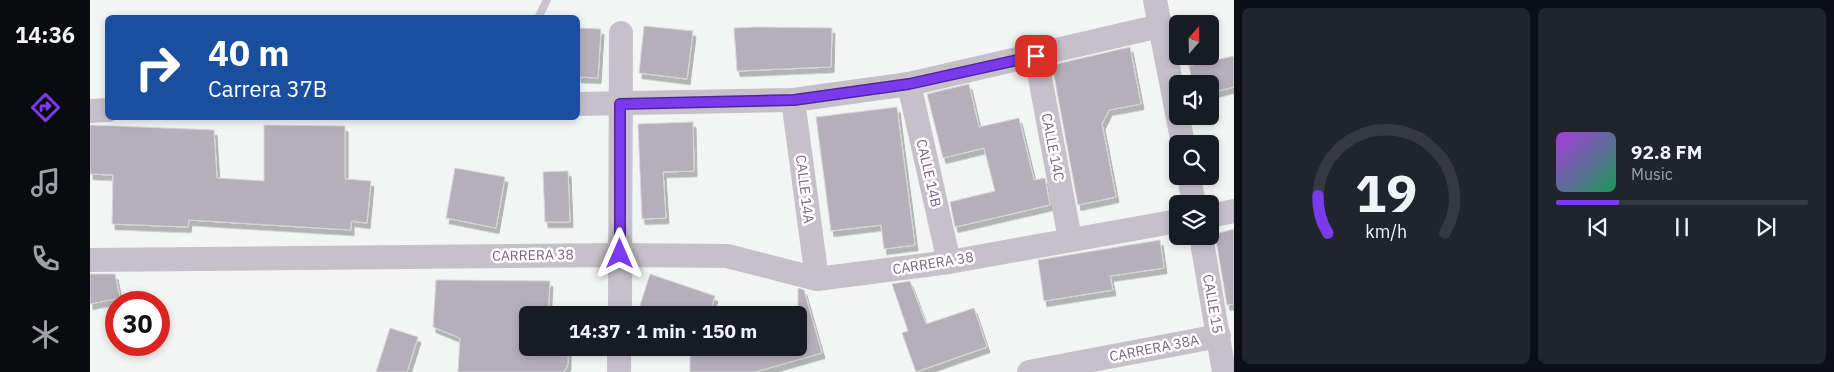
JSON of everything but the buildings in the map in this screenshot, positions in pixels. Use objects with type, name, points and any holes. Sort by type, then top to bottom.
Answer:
[{"type":"street","points":[[1155,0],[1181,135]]},
{"type":"street","points":[[580,104],[794,100],[909,84],[1160,26]]},
{"type":"street","points":[[620,306],[621,33]]},
{"type":"street","name":"CALLE 14C","points":[[1036,56],[1070,239]]},
{"type":"street","name":"CALLE 14B","points":[[909,84],[949,262]]},
{"type":"street","name":"CALLE 14A","points":[[794,100],[817,279]]},
{"type":"street","points":[[90,111],[105,110]]},
{"type":"street","points":[[1219,214],[1234,211]]},
{"type":"street","name":"CARRERA 38","points":[[90,260],[620,254],[727,256],[817,279],[949,262],[1169,222]]},
{"type":"street","name":"CALLE 15","points":[[1203,245],[1224,372]]},
{"type":"street","name":"CARRERA 38A","points":[[1029,372],[1219,336]]},
{"type":"street","points":[[619,372],[620,356]]},
{"type":"waterway","points":[[540,15],[547,0]]},
{"type":"route","points":[[620,254],[620,104],[794,100],[909,84],[1036,56]]}]
